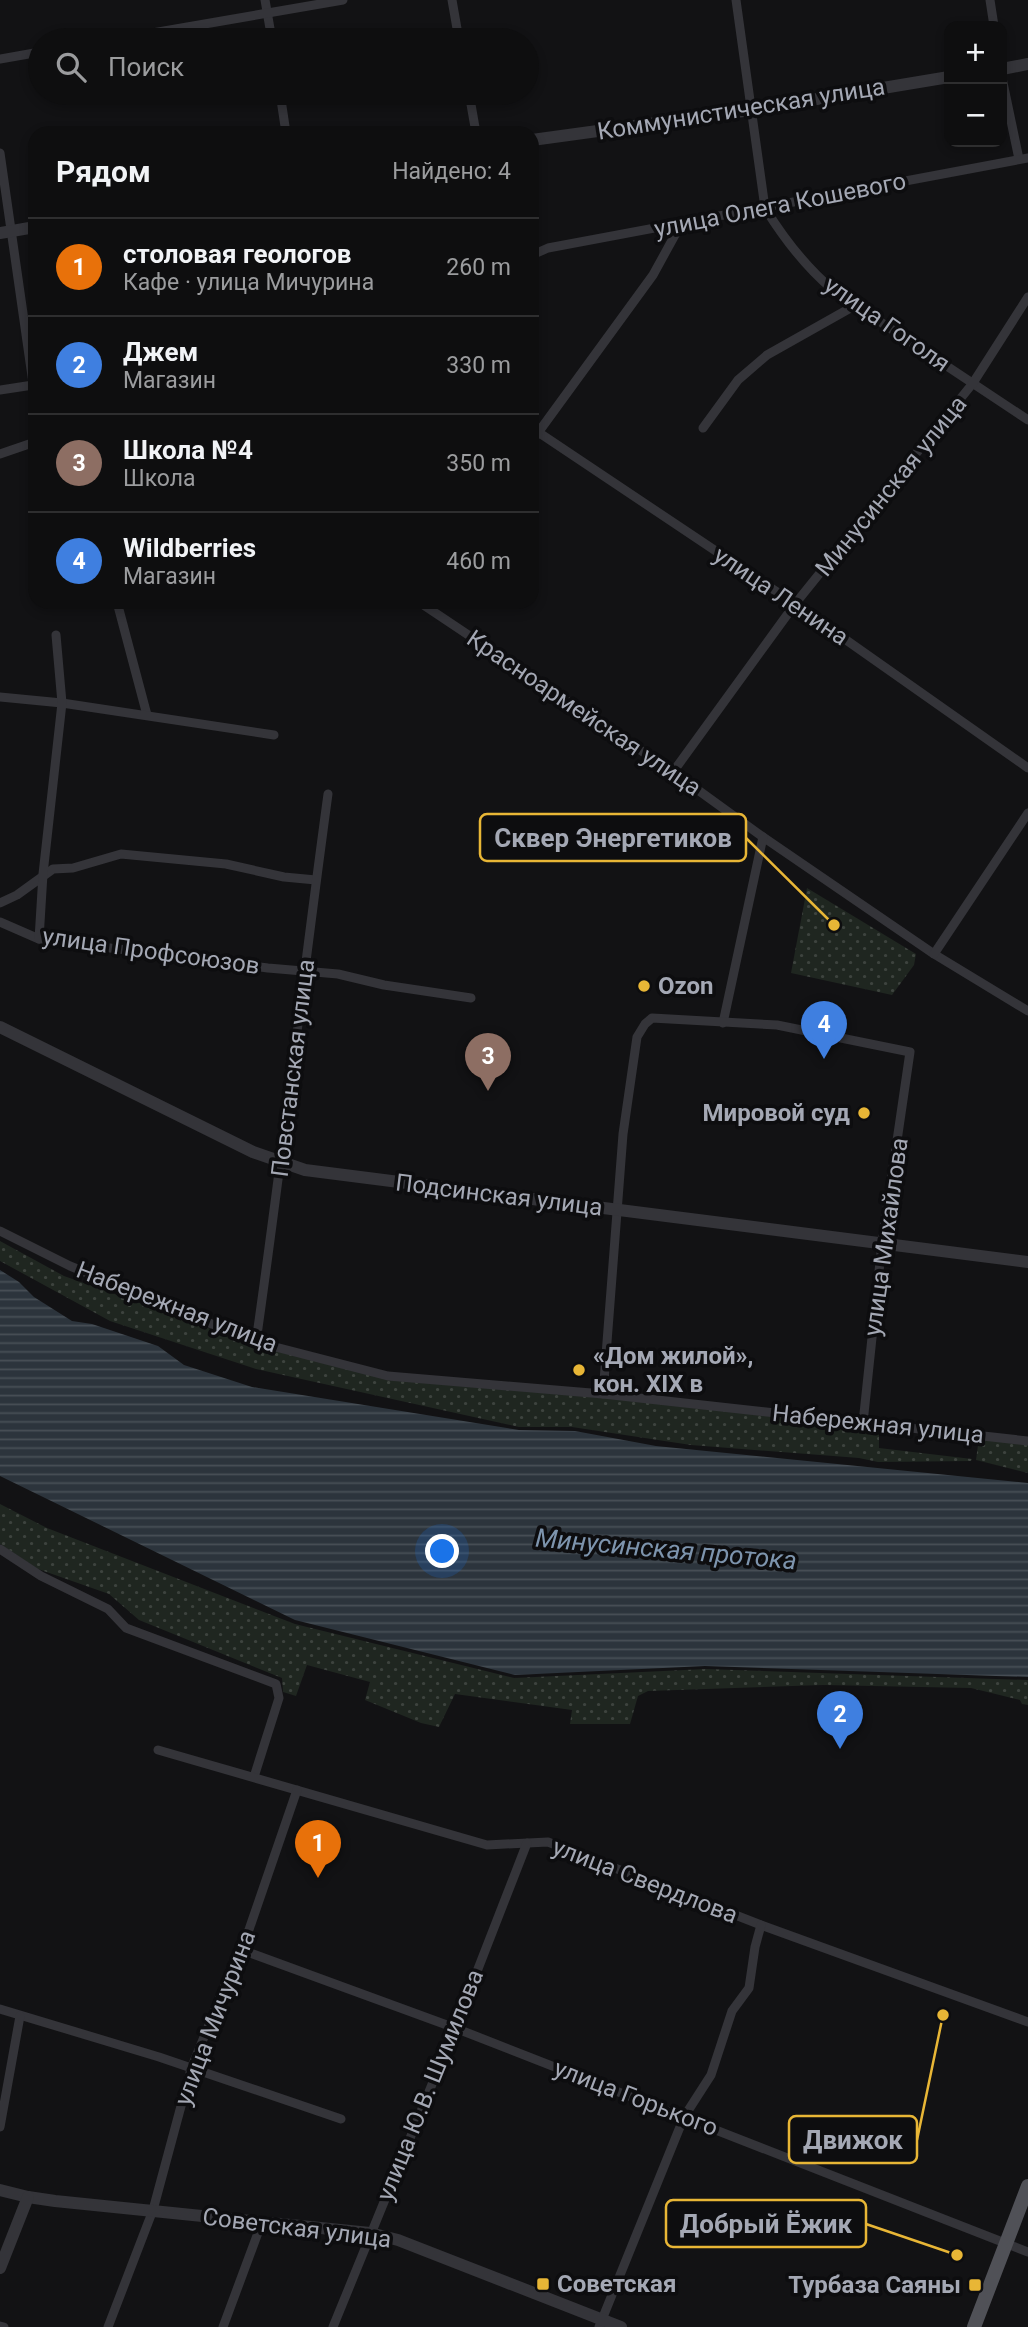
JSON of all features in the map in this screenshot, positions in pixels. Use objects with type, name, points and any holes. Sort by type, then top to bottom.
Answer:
[{"type":"main road","points":[[974,2327],[1028,2186]]},
{"type":"street","points":[[265,0],[269,28]]},
{"type":"street","points":[[184,28],[343,0]]},
{"type":"street","points":[[452,0],[458,28]]},
{"type":"street","points":[[736,0],[765,208]]},
{"type":"street","points":[[990,0],[993,21]]},
{"type":"street","points":[[0,59],[28,54]]},
{"type":"street","points":[[1007,68],[1028,64]]},
{"type":"street","name":"Коммунистическая улица","points":[[539,139],[751,110],[944,78]]},
{"type":"street","points":[[1004,84],[1023,158]]},
{"type":"street","points":[[282,105],[285,126]]},
{"type":"street","points":[[471,105],[475,126]]},
{"type":"street","points":[[0,153],[5,232],[28,358]]},
{"type":"street","name":"улица Олега Кошевого","points":[[539,252],[548,248],[1023,158]]},
{"type":"street","name":"улица Гоголя","points":[[765,208],[783,236],[818,276],[854,306],[1028,420]]},
{"type":"street","points":[[539,425],[653,275],[681,224]]},
{"type":"street","points":[[5,232],[28,228]]},
{"type":"street","name":"Минусинская улица","points":[[673,772],[795,604],[973,383],[1028,297]]},
{"type":"street","points":[[703,428],[738,380],[767,355],[854,306]]},
{"type":"street","points":[[0,390],[28,386]]},
{"type":"street","name":"улица Ленина","points":[[539,433],[795,604],[1028,768]]},
{"type":"street","points":[[0,454],[28,444]]},
{"type":"street","points":[[119,609],[148,715]]},
{"type":"street","name":"Красноармейская улица","points":[[430,609],[673,772],[934,954],[1028,1011]]},
{"type":"street","points":[[39,939],[43,874],[62,703],[56,635]]},
{"type":"street","points":[[0,697],[62,703],[274,735]]},
{"type":"street","name":"Повстанская улица","points":[[256,1342],[282,1162],[328,794]]},
{"type":"street","points":[[934,954],[1028,813]]},
{"type":"street","points":[[603,1394],[623,1134],[637,1037],[652,1018],[723,1023],[763,837]]},
{"type":"street","points":[[0,903],[17,895],[53,869],[73,868],[121,854],[226,863],[284,877],[316,880]]},
{"type":"street","name":"улица Профсоюзов","points":[[0,922],[39,939],[268,968],[304,970],[471,999]]},
{"type":"street","name":"улица Михайлова","points":[[723,1023],[777,1026],[910,1052],[882,1243],[863,1423]]},
{"type":"street","name":"Подсинская улица","points":[[0,1027],[253,1152],[305,1170],[1028,1262]]},
{"type":"street","name":"Набережная улица","points":[[0,1231],[70,1266],[256,1342],[388,1376],[603,1394],[1028,1441]]},
{"type":"street","points":[[0,1549],[41,1576],[108,1609],[126,1628],[276,1684],[279,1698],[254,1777]]},
{"type":"street","name":"улица Свердлова","points":[[158,1749],[487,1845],[548,1842],[761,1925],[1028,2022]]},
{"type":"street","name":"улица Мичурина","points":[[108,2327],[153,2210],[191,2069],[230,1973],[242,1951],[297,1790]]},
{"type":"street","name":"улица Ю.В. Шумилова","points":[[333,2327],[527,1843]]},
{"type":"street","points":[[601,2323],[684,2117],[711,2076],[732,2011],[749,1988],[761,1925]]},
{"type":"street","name":"улица Горького","points":[[242,1951],[455,2028],[1028,2252]]},
{"type":"street","points":[[0,2009],[341,2119]]},
{"type":"street","points":[[0,2127],[20,2016]]},
{"type":"street","name":"Советская улица","points":[[0,2190],[28,2197],[370,2233],[410,2244],[601,2323],[621,2327]]},
{"type":"street","points":[[0,2268],[28,2197]]},
{"type":"street","points":[[223,2327],[262,2222]]},
{"type":"shaded area","points":[[807,888],[916,954],[914,965],[892,995],[791,973]]},
{"type":"shaded area","points":[[0,1241],[64,1276],[255,1346],[389,1379],[603,1397],[879,1428],[879,1448],[972,1459],[878,1462],[859,1458],[691,1445],[572,1427],[519,1427],[256,1369],[110,1321],[0,1261]]},
{"type":"shaded area","points":[[979,1438],[1028,1445],[1028,1473],[976,1460]]},
{"type":"shaded area","points":[[0,1504],[47,1528],[295,1624],[514,1678],[706,1669],[1028,1680],[1028,1705],[1022,1704],[1020,1700],[971,1688],[823,1685],[648,1691],[638,1696],[630,1724],[570,1724],[572,1710],[455,1694],[439,1727],[421,1723],[365,1700],[370,1682],[307,1665],[296,1696],[283,1692],[282,1678],[139,1620],[109,1594],[38,1569],[0,1544]]},
{"type":"water","name":"Минусинская протока","points":[[0,1270],[19,1282],[34,1297],[72,1321],[92,1324],[158,1346],[184,1365],[252,1387],[519,1430],[575,1431],[656,1446],[1028,1483],[1028,1677],[705,1666],[515,1675],[295,1620],[0,1476]]},
{"type":"place","name":"Сквер Энергетиков","points":[[834,925]]},
{"type":"place","name":"Ozon","points":[[644,986]]},
{"type":"place","name":"Wildberries","points":[[824,1059]]},
{"type":"place","name":"Школа №4","points":[[488,1091]]},
{"type":"place","name":"Мировой суд","points":[[864,1113]]},
{"type":"place","name":"«Дом жилой», кон. ХIХ в","points":[[579,1370]]},
{"type":"place","name":"Джем","points":[[840,1749]]},
{"type":"place","name":"столовая геологов","points":[[318,1878]]},
{"type":"place","name":"Движок","points":[[943,2015]]},
{"type":"place","name":"Добрый Ёжик","points":[[957,2255]]},
{"type":"place","name":"Советская","points":[[543,2284]]},
{"type":"place","name":"Турбаза Саяны","points":[[975,2285]]}]
